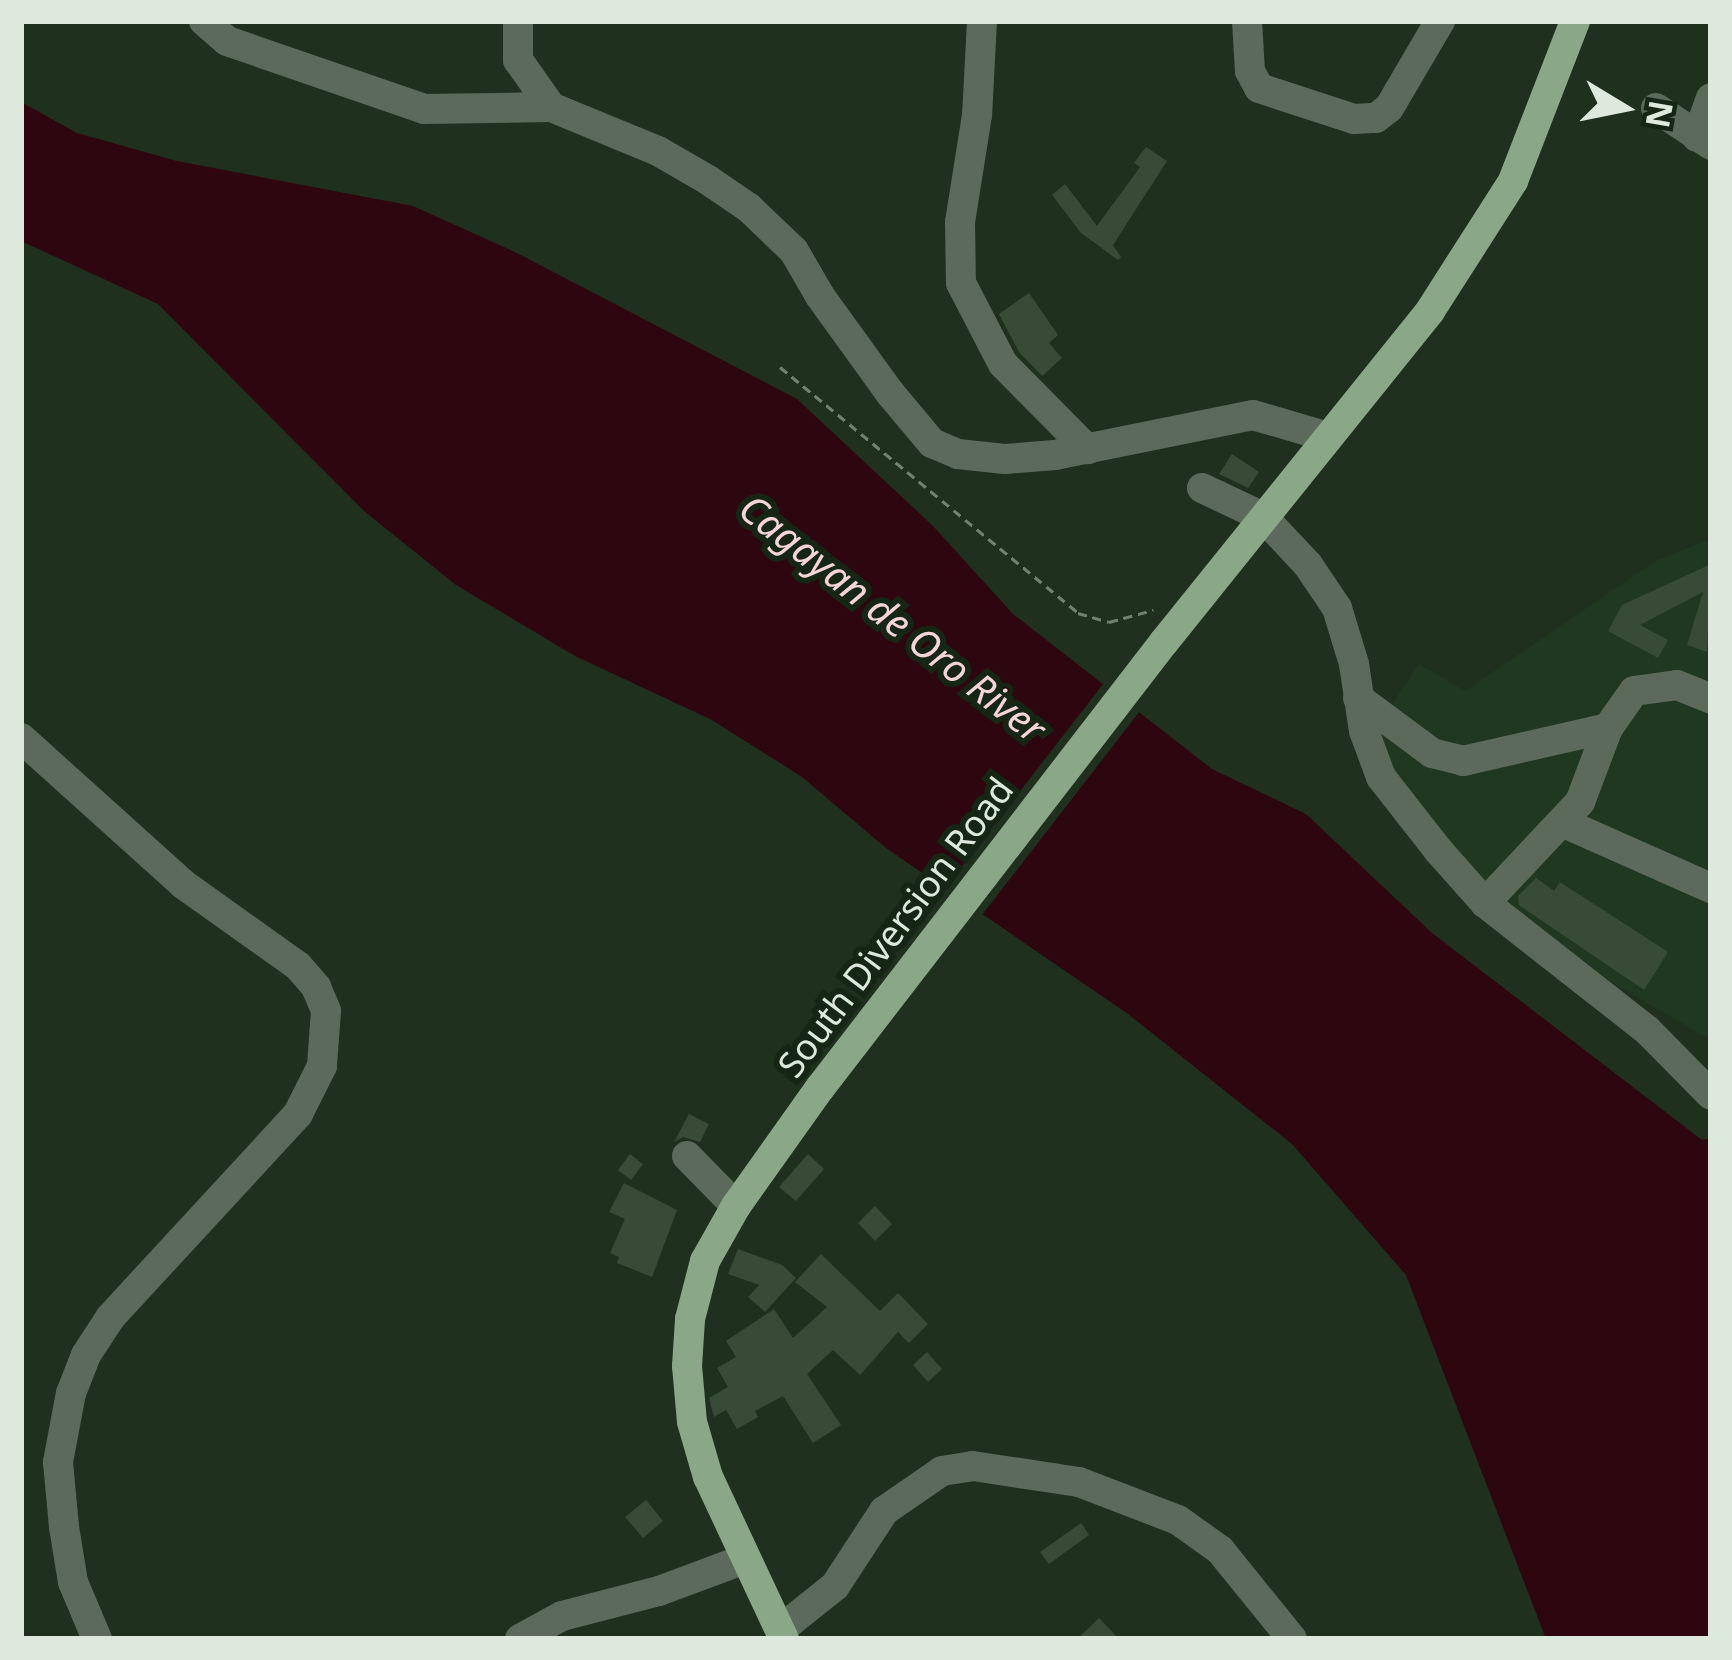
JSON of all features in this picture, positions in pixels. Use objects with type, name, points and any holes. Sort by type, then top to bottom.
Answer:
[{"type":"main road","name":"South Diversion Road","points":[[782,1634],[708,1477],[692,1422],[687,1366],[690,1319],[705,1261],[736,1206],[820,1088],[1164,642],[1430,311],[1488,226],[1548,100],[1575,21]]},
{"type":"street","points":[[204,21],[227,41],[424,109],[551,107],[658,152],[749,208],[794,250],[855,348],[932,443],[958,454],[1005,459],[1088,449],[1253,415],[1328,437]]},
{"type":"street","points":[[518,21],[518,60],[551,107]]},
{"type":"street","points":[[982,21],[977,115],[960,222],[961,283],[1003,364],[1088,449]]},
{"type":"street","points":[[1247,21],[1250,71],[1259,88],[1354,119],[1376,118],[1389,108],[1440,21]]},
{"type":"street","points":[[1656,108],[1704,141],[1711,98]]},
{"type":"street","points":[[1202,488],[1263,517],[1308,565],[1337,608],[1381,777],[1486,903],[1647,1030],[1711,1095]]},
{"type":"street","points":[[1486,903],[1564,823],[1591,784],[1608,728],[1634,691],[1654,684],[1678,685],[1711,699]]},
{"type":"street","points":[[1358,698],[1432,753],[1463,761],[1608,728]]},
{"type":"street","points":[[21,738],[183,884],[298,966],[326,1011],[322,1066],[298,1114],[110,1318],[86,1355],[71,1393],[58,1462],[64,1527],[73,1582],[97,1639]]},
{"type":"street","points":[[1564,823],[1709,882]]},
{"type":"street","points":[[686,1156],[736,1206]]},
{"type":"street","points":[[782,1634],[835,1586],[884,1511],[942,1471],[973,1466],[1079,1481],[1178,1520],[1220,1550],[1292,1639]]},
{"type":"street","points":[[520,1639],[562,1616],[659,1591],[745,1559]]},
{"type":"path","points":[[780,367],[1078,613],[1108,622],[1142,613]]},
{"type":"shaded area","points":[[1711,539],[1711,1040],[1587,968],[1478,884],[1365,744],[1419,664],[1465,691],[1657,560]]},
{"type":"water","name":"Cagayan de Oro River","points":[[21,102],[77,133],[177,161],[413,206],[517,253],[797,399],[933,526],[1013,614],[1212,769],[1306,814],[1432,933],[1702,1140],[1711,1138],[1711,1639],[1546,1639],[1406,1275],[1292,1144],[1128,1014],[886,848],[802,777],[712,720],[575,656],[456,585],[364,511],[158,304],[21,241]]},
{"type":"pier","points":[[1107,679],[1143,707],[979,919],[941,893]]},
{"type":"building","points":[[1146,147],[1167,161],[1113,245],[1121,257],[1118,260],[1081,233],[1052,195],[1065,184],[1097,226],[1140,167],[1134,163]]},
{"type":"building","points":[[1029,293],[1058,335],[1049,343],[1062,358],[1042,376],[1019,352],[999,314]]},
{"type":"building","points":[[1232,454],[1259,472],[1248,488],[1219,474]]},
{"type":"building","points":[[1711,564],[1707,652],[1687,645],[1703,592],[1640,625],[1668,640],[1658,658],[1608,631],[1622,605]]},
{"type":"building","points":[[1536,878],[1554,891],[1560,882],[1668,952],[1644,990],[1519,905],[1518,896]]},
{"type":"building","points":[[689,1114],[709,1124],[700,1142],[683,1137],[674,1142]]},
{"type":"building","points":[[630,1154],[643,1164],[631,1180],[618,1170]]},
{"type":"building","points":[[808,1154],[824,1169],[796,1201],[779,1187]]},
{"type":"building","points":[[624,1183],[677,1210],[652,1277],[617,1263],[619,1257],[610,1253],[625,1219],[609,1212]]},
{"type":"building","points":[[875,1206],[892,1224],[875,1241],[858,1223]]},
{"type":"building","points":[[738,1249],[782,1265],[796,1278],[765,1312],[748,1297],[759,1285],[728,1274]]},
{"type":"building","points":[[821,1254],[880,1311],[898,1293],[928,1324],[909,1343],[898,1332],[860,1375],[833,1350],[807,1374],[841,1425],[813,1443],[783,1396],[755,1411],[758,1417],[737,1429],[726,1410],[714,1417],[709,1398],[728,1387],[717,1368],[736,1357],[726,1341],[774,1309],[793,1338],[827,1307],[795,1282]]},
{"type":"building","points":[[927,1352],[942,1369],[928,1382],[913,1365]]},
{"type":"building","points":[[646,1500],[663,1521],[643,1538],[625,1517]]},
{"type":"building","points":[[1081,1523],[1089,1535],[1049,1564],[1040,1552]]},
{"type":"building","points":[[1099,1618],[1119,1639],[1077,1639]]}]
